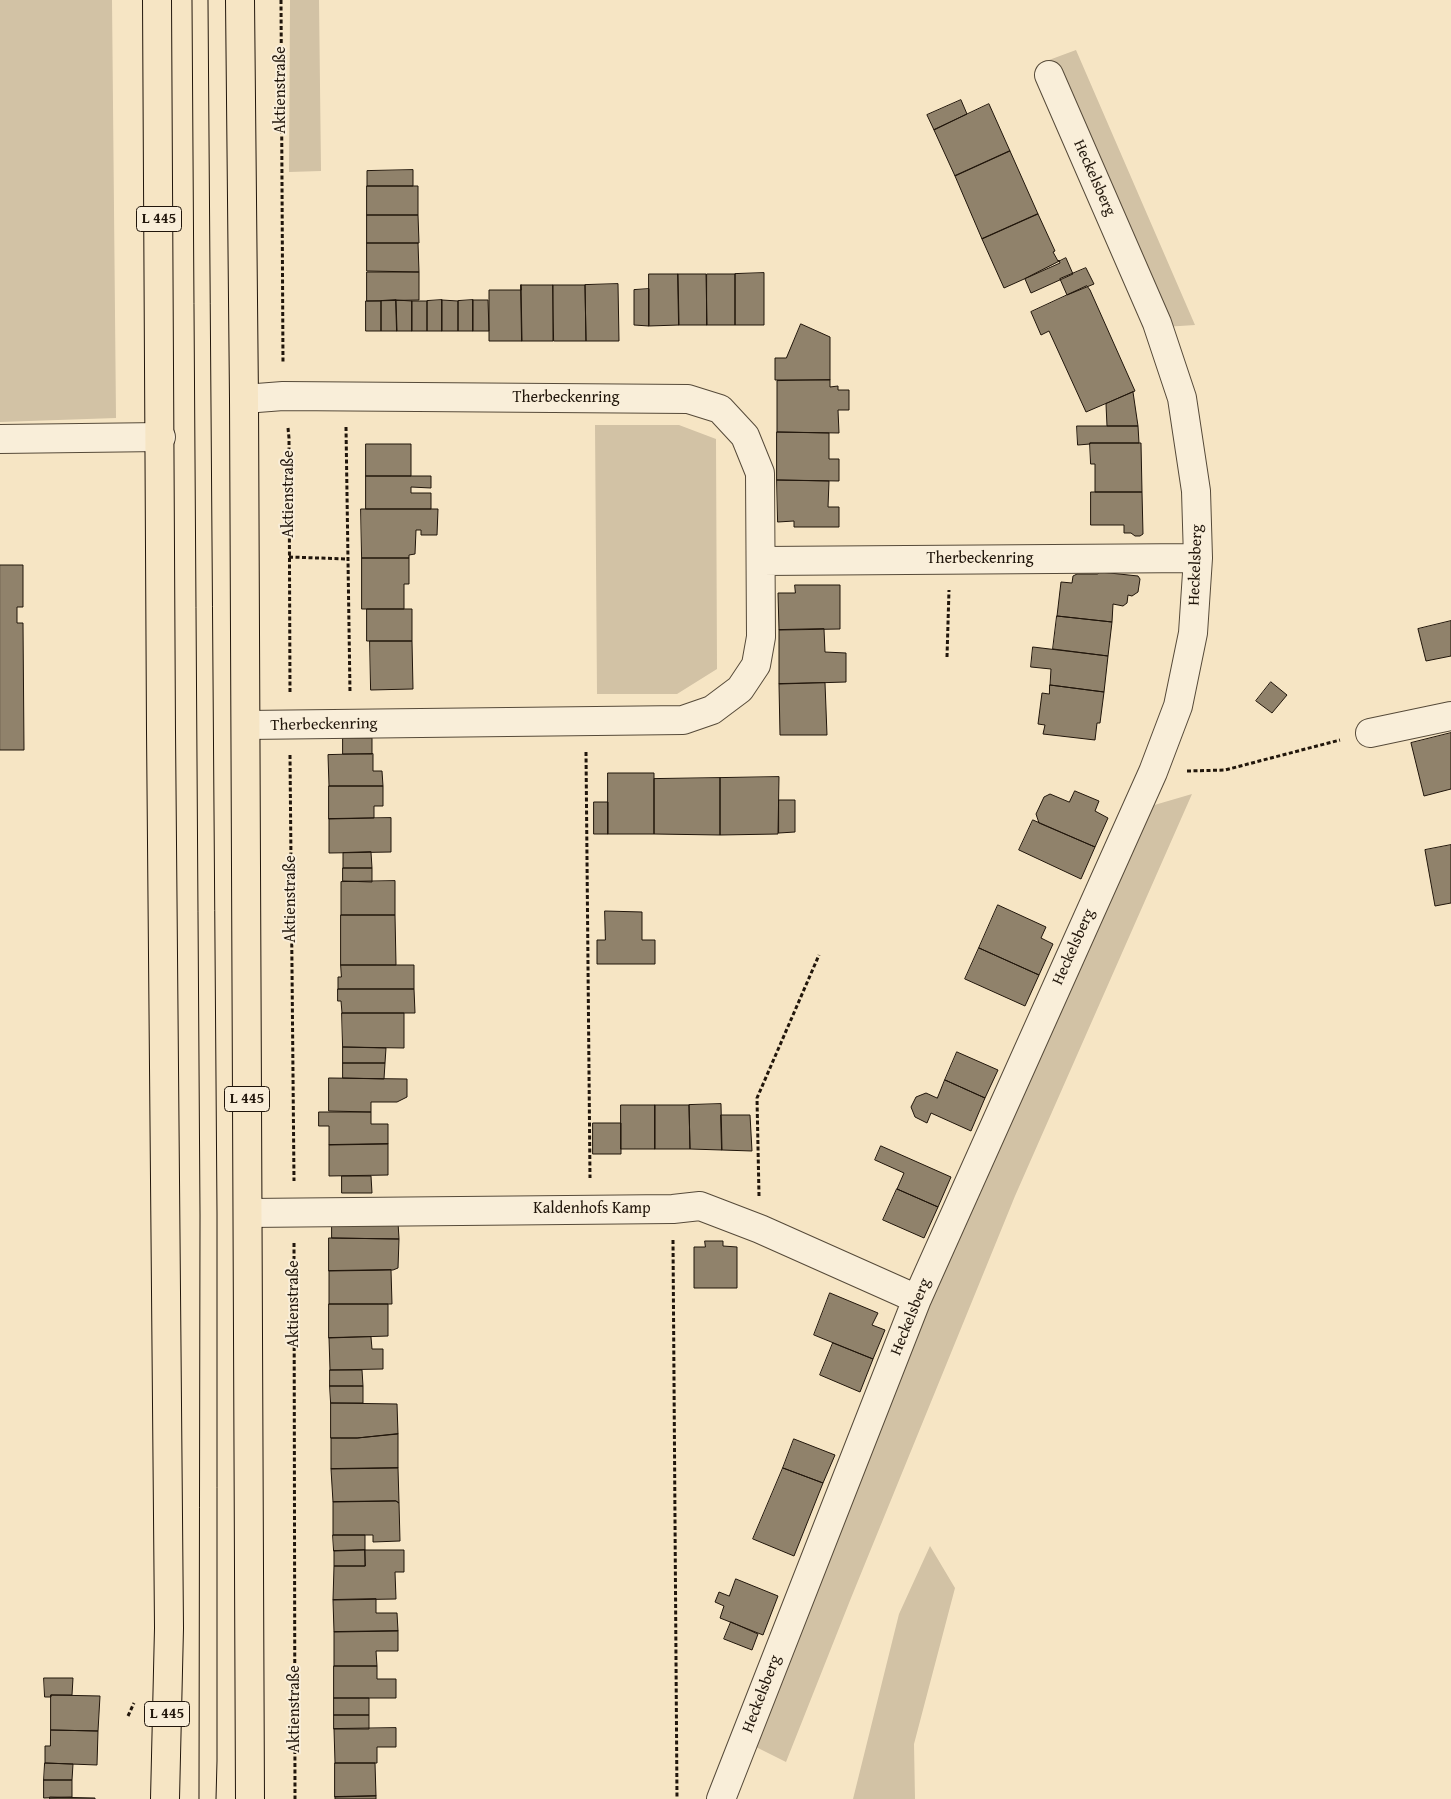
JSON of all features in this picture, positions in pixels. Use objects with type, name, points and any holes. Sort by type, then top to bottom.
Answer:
[{"type":"main road","name":"L 445","points":[[157,0],[170,1628],[165,1799]]},
{"type":"main road","name":"L 445","points":[[240,0],[246,725],[250,1799]]},
{"type":"street","name":"Heckelsberg","points":[[720,1799],[917,1299],[1152,772],[1178,706],[1193,633],[1198,558],[1196,491],[1182,398],[1158,323],[1049,75]]},
{"type":"street","name":"Therbeckenring","points":[[244,399],[283,396],[688,399],[720,409],[745,436],[760,473],[762,561],[761,637],[756,665],[740,689],[712,710],[683,720],[246,725]]},
{"type":"street","points":[[0,439],[161,437]]},
{"type":"street","name":"Therbeckenring","points":[[762,561],[1198,558]]},
{"type":"street","points":[[1370,733],[1451,716]]},
{"type":"street","name":"Kaldenhofs Kamp","points":[[248,1213],[673,1208],[700,1206],[760,1230],[917,1299]]},
{"type":"path","name":"Aktienstraße","points":[[281,0],[283,396],[289,438],[294,1212],[295,1799]]},
{"type":"path","points":[[346,396],[350,724]]},
{"type":"path","points":[[289,557],[348,559]]},
{"type":"path","points":[[947,657],[949,559]]},
{"type":"path","points":[[585,721],[590,1208]]},
{"type":"path","points":[[1152,772],[1225,770],[1370,733]]},
{"type":"path","points":[[760,1230],[757,1098],[819,955]]},
{"type":"path","points":[[673,1208],[677,1799]]},
{"type":"shaded area","points":[[0,0],[112,0],[116,418],[0,422]]},
{"type":"shaded area","points":[[290,0],[319,0],[321,171],[289,172]]},
{"type":"shaded area","points":[[1076,50],[1195,325],[1164,327],[1049,60]]},
{"type":"shaded area","points":[[595,425],[679,425],[716,439],[717,669],[677,694],[597,694]]},
{"type":"shaded area","points":[[1192,794],[1015,1196],[786,1762],[752,1745],[931,1301],[1151,806]]},
{"type":"shaded area","points":[[930,1546],[955,1588],[914,1744],[915,1799],[853,1799],[899,1614]]},
{"type":"building","points":[[961,100],[967,114],[934,130],[927,115]]},
{"type":"building","points":[[989,104],[1010,151],[955,176],[934,130]]},
{"type":"building","points":[[1010,151],[1038,214],[982,239],[955,176]]},
{"type":"building","points":[[413,170],[413,186],[367,186],[367,171]]},
{"type":"building","points":[[367,186],[418,186],[418,215],[367,215]]},
{"type":"building","points":[[1038,214],[1055,251],[1053,252],[1060,263],[1004,288],[982,239]]},
{"type":"building","points":[[367,215],[418,215],[419,243],[367,243]]},
{"type":"building","points":[[367,243],[418,243],[419,272],[367,271]]},
{"type":"building","points":[[1066,258],[1073,274],[1031,293],[1025,279]]},
{"type":"building","points":[[1086,268],[1094,284],[1067,295],[1060,279]]},
{"type":"building","points":[[367,272],[419,272],[419,300],[367,301]]},
{"type":"building","points":[[764,273],[764,325],[735,325],[735,274]]},
{"type":"building","points":[[649,274],[678,274],[679,325],[649,326]]},
{"type":"building","points":[[678,274],[706,274],[707,325],[679,325]]},
{"type":"building","points":[[707,274],[735,274],[735,325],[707,325]]},
{"type":"building","points":[[618,284],[619,341],[586,341],[585,285]]},
{"type":"building","points":[[521,285],[553,285],[553,341],[522,341]]},
{"type":"building","points":[[521,285],[522,341],[489,341],[489,290],[521,290]]},
{"type":"building","points":[[553,285],[585,285],[586,341],[554,341]]},
{"type":"building","points":[[1087,286],[1135,391],[1086,412],[1049,331],[1041,335],[1031,312]]},
{"type":"building","points":[[649,289],[649,326],[634,325],[634,290]]},
{"type":"building","points":[[396,300],[412,301],[412,331],[397,331]]},
{"type":"building","points":[[396,300],[397,331],[381,331],[381,301]]},
{"type":"building","points":[[442,300],[442,331],[427,331],[427,301]]},
{"type":"building","points":[[442,300],[458,301],[458,331],[442,331]]},
{"type":"building","points":[[473,300],[473,331],[458,331],[458,301]]},
{"type":"building","points":[[473,300],[488,300],[489,331],[473,331]]},
{"type":"building","points":[[366,301],[381,301],[381,331],[366,331]]},
{"type":"building","points":[[412,301],[427,301],[427,331],[412,331]]},
{"type":"building","points":[[801,324],[830,337],[830,380],[775,380],[775,358],[786,358]]},
{"type":"building","points":[[830,380],[830,387],[838,386],[838,390],[849,390],[849,410],[838,410],[839,433],[777,432],[777,381]]},
{"type":"building","points":[[1133,392],[1138,426],[1107,426],[1106,404]]},
{"type":"building","points":[[1077,426],[1138,426],[1139,443],[1090,443],[1078,445]]},
{"type":"building","points":[[777,432],[829,433],[829,459],[839,459],[839,481],[777,480]]},
{"type":"building","points":[[1090,443],[1141,443],[1142,492],[1095,492],[1095,464],[1091,464]]},
{"type":"building","points":[[366,444],[411,444],[411,476],[366,476]]},
{"type":"building","points":[[366,476],[431,476],[431,488],[411,487],[411,493],[431,493],[431,509],[366,509]]},
{"type":"building","points":[[777,480],[829,481],[828,507],[839,507],[839,527],[794,527],[794,521],[778,522]]},
{"type":"building","points":[[1091,492],[1142,492],[1143,534],[1135,536],[1131,533],[1124,533],[1124,525],[1091,525]]},
{"type":"building","points":[[361,509],[438,509],[437,535],[421,535],[421,530],[416,530],[415,554],[409,555],[409,558],[362,558]]},
{"type":"building","points":[[362,558],[409,558],[409,584],[404,584],[404,609],[362,609]]},
{"type":"building","points":[[0,565],[23,565],[23,607],[17,607],[17,623],[23,623],[24,750],[0,750]]},
{"type":"building","points":[[1100,572],[1138,576],[1140,579],[1138,592],[1132,596],[1128,595],[1127,603],[1123,606],[1113,604],[1112,622],[1057,616],[1061,582],[1072,583],[1073,576],[1077,574],[1097,574]]},
{"type":"building","points":[[795,585],[840,585],[840,629],[779,630],[778,593],[795,593]]},
{"type":"building","points":[[367,609],[412,609],[412,641],[367,641]]},
{"type":"building","points":[[1057,616],[1112,622],[1108,656],[1053,649]]},
{"type":"building","points":[[1451,621],[1451,656],[1426,661],[1418,629]]},
{"type":"building","points":[[824,629],[825,652],[846,653],[846,682],[779,684],[779,630]]},
{"type":"building","points":[[370,641],[412,641],[413,689],[371,690]]},
{"type":"building","points":[[1033,647],[1108,656],[1104,692],[1050,685],[1051,669],[1031,667]]},
{"type":"building","points":[[1271,682],[1287,695],[1272,713],[1256,701]]},
{"type":"building","points":[[825,683],[827,735],[780,735],[779,684]]},
{"type":"building","points":[[1050,685],[1104,692],[1100,723],[1097,723],[1095,740],[1043,734],[1045,725],[1038,724],[1042,693],[1049,694]]},
{"type":"building","points":[[1451,733],[1451,789],[1424,796],[1411,743]]},
{"type":"building","points":[[343,738],[372,738],[372,754],[343,754]]},
{"type":"building","points":[[373,754],[373,771],[382,771],[383,786],[329,786],[328,755]]},
{"type":"building","points":[[608,773],[654,773],[654,834],[608,834]]},
{"type":"building","points":[[779,777],[778,834],[720,835],[720,778]]},
{"type":"building","points":[[720,778],[720,835],[654,834],[654,779]]},
{"type":"building","points":[[329,786],[383,786],[383,806],[374,806],[374,818],[329,819]]},
{"type":"building","points":[[1075,791],[1099,801],[1095,811],[1108,818],[1095,847],[1039,823],[1036,814],[1044,797],[1050,794],[1069,802]]},
{"type":"building","points":[[779,800],[795,800],[795,832],[779,833]]},
{"type":"building","points":[[594,802],[608,802],[608,834],[594,834]]},
{"type":"building","points":[[391,818],[391,852],[329,853],[329,819]]},
{"type":"building","points":[[1033,820],[1095,847],[1081,879],[1019,850]]},
{"type":"building","points":[[1451,845],[1451,903],[1435,906],[1425,850]]},
{"type":"building","points":[[371,852],[372,868],[343,868],[343,853]]},
{"type":"building","points":[[343,868],[372,868],[372,882],[343,881]]},
{"type":"building","points":[[395,881],[395,915],[341,915],[341,882]]},
{"type":"building","points":[[998,905],[1046,927],[1041,938],[1053,944],[1039,975],[979,948]]},
{"type":"building","points":[[605,911],[642,912],[642,940],[655,940],[655,964],[597,964],[597,940],[605,940]]},
{"type":"building","points":[[341,915],[395,915],[396,965],[341,965]]},
{"type":"building","points":[[979,948],[1039,975],[1025,1006],[965,979]]},
{"type":"building","points":[[341,965],[414,965],[414,989],[338,989]]},
{"type":"building","points":[[338,989],[414,989],[415,1013],[342,1013],[341,1001],[338,1001]]},
{"type":"building","points":[[342,1013],[404,1013],[404,1048],[343,1047]]},
{"type":"building","points":[[343,1047],[386,1048],[385,1063],[343,1063]]},
{"type":"building","points":[[957,1052],[998,1070],[985,1098],[945,1080]]},
{"type":"building","points":[[343,1063],[385,1063],[384,1079],[343,1078]]},
{"type":"building","points":[[329,1078],[407,1079],[407,1097],[397,1102],[371,1102],[371,1112],[329,1111]]},
{"type":"building","points":[[945,1080],[985,1098],[971,1131],[931,1113],[927,1123],[915,1117],[911,1107],[916,1097],[926,1093],[937,1098]]},
{"type":"building","points":[[721,1104],[722,1150],[690,1149],[689,1105]]},
{"type":"building","points":[[621,1105],[655,1105],[655,1149],[621,1149]]},
{"type":"building","points":[[655,1105],[689,1105],[690,1149],[655,1149]]},
{"type":"building","points":[[319,1112],[371,1112],[371,1124],[388,1124],[388,1144],[329,1145],[329,1126],[319,1126]]},
{"type":"building","points":[[721,1115],[750,1115],[752,1151],[722,1150]]},
{"type":"building","points":[[593,1123],[621,1123],[621,1154],[593,1154]]},
{"type":"building","points":[[388,1144],[388,1175],[329,1176],[329,1145]]},
{"type":"building","points":[[881,1146],[951,1177],[938,1207],[897,1189],[904,1173],[875,1160]]},
{"type":"building","points":[[342,1176],[371,1176],[372,1193],[342,1193]]},
{"type":"building","points":[[897,1189],[938,1207],[924,1238],[883,1220]]},
{"type":"building","points":[[332,1222],[398,1222],[399,1239],[332,1238]]},
{"type":"building","points":[[329,1238],[399,1239],[398,1268],[393,1270],[329,1271]]},
{"type":"building","points":[[705,1241],[723,1241],[723,1246],[737,1247],[737,1288],[694,1288],[694,1247],[705,1247]]},
{"type":"building","points":[[391,1270],[392,1304],[329,1304],[329,1271]]},
{"type":"building","points":[[830,1293],[878,1313],[872,1325],[885,1330],[873,1359],[814,1335]]},
{"type":"building","points":[[329,1304],[388,1304],[388,1336],[329,1338]]},
{"type":"building","points":[[371,1337],[372,1349],[383,1349],[383,1369],[330,1370],[329,1338]]},
{"type":"building","points":[[833,1343],[873,1359],[860,1392],[820,1375]]},
{"type":"building","points":[[330,1370],[362,1370],[363,1386],[330,1386]]},
{"type":"building","points":[[330,1386],[363,1386],[363,1403],[331,1403]]},
{"type":"building","points":[[331,1403],[397,1404],[398,1434],[357,1438],[331,1438]]},
{"type":"building","points":[[398,1434],[398,1468],[331,1469],[331,1438],[357,1438]]},
{"type":"building","points":[[794,1439],[835,1455],[823,1483],[783,1468]]},
{"type":"building","points":[[398,1468],[399,1503],[396,1501],[333,1502],[331,1469]]},
{"type":"building","points":[[783,1468],[823,1483],[794,1556],[753,1539]]},
{"type":"building","points":[[396,1501],[399,1503],[400,1541],[373,1542],[373,1535],[333,1535],[333,1502]]},
{"type":"building","points":[[333,1535],[365,1535],[365,1550],[334,1551]]},
{"type":"building","points":[[365,1550],[404,1550],[404,1572],[395,1572],[396,1599],[333,1600],[334,1566],[365,1566]]},
{"type":"building","points":[[365,1550],[365,1566],[334,1566],[334,1551]]},
{"type":"building","points":[[736,1579],[778,1596],[763,1635],[720,1618],[724,1606],[715,1602],[719,1592],[729,1596]]},
{"type":"building","points":[[376,1599],[376,1613],[397,1613],[398,1631],[334,1632],[333,1600]]},
{"type":"building","points":[[731,1622],[758,1634],[752,1650],[724,1639]]},
{"type":"building","points":[[398,1631],[398,1651],[376,1651],[377,1666],[334,1666],[334,1632]]},
{"type":"building","points":[[334,1666],[377,1666],[377,1679],[396,1679],[396,1698],[334,1698]]},
{"type":"building","points":[[44,1678],[73,1678],[72,1695],[51,1695],[51,1697],[45,1697]]},
{"type":"building","points":[[51,1695],[100,1696],[98,1731],[51,1730]]},
{"type":"building","points":[[334,1698],[369,1698],[369,1715],[334,1715]]},
{"type":"building","points":[[334,1715],[369,1715],[369,1729],[334,1729]]},
{"type":"building","points":[[396,1728],[396,1747],[377,1747],[377,1763],[335,1763],[334,1729]]},
{"type":"building","points":[[51,1730],[98,1731],[97,1765],[45,1763],[45,1746],[50,1746]]},
{"type":"building","points":[[45,1763],[73,1764],[72,1780],[44,1780]]},
{"type":"building","points":[[335,1763],[375,1763],[376,1796],[335,1797]]},
{"type":"building","points":[[44,1780],[72,1780],[72,1797],[44,1798]]},
{"type":"building","points":[[376,1796],[376,1799],[335,1799],[335,1797]]},
{"type":"building","points":[[50,1797],[95,1798],[95,1799],[50,1799]]},
{"type":"tram line","points":[[192,0],[200,1215],[199,1799]]},
{"type":"tram line","points":[[208,0],[217,1214],[216,1799]]}]
